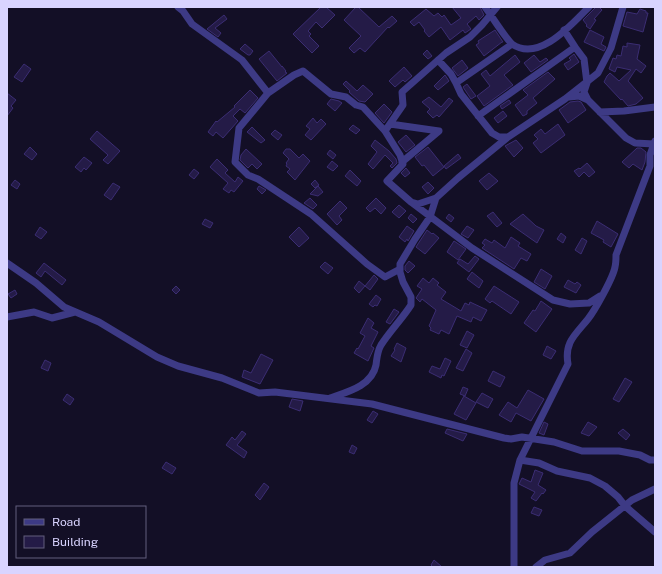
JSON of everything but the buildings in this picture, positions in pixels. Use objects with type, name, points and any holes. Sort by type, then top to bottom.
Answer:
[{"type":"street","points":[[178,7],[183,10],[192,24],[242,60],[268,93]]},
{"type":"street","points":[[485,7],[512,44],[521,48],[541,47],[564,30],[589,7]]},
{"type":"street","points":[[385,131],[403,105],[402,92],[455,46],[470,37],[497,7]]},
{"type":"street","points":[[410,202],[418,204],[436,198],[508,137],[568,97],[598,74],[611,48],[623,7]]},
{"type":"street","points":[[514,567],[514,483],[520,460],[568,364],[567,357],[570,340],[589,318],[616,266],[616,255],[650,166],[650,155],[654,143],[635,143],[626,138],[588,100],[584,92],[587,83],[584,59],[564,30]]},
{"type":"street","points":[[456,83],[512,44]]},
{"type":"street","points":[[478,116],[575,47]]},
{"type":"street","points":[[438,60],[451,74],[460,94],[492,133],[499,137],[508,137]]},
{"type":"street","points":[[400,269],[385,277],[367,264],[311,214],[258,179],[248,175],[235,162],[239,128],[268,93],[294,75],[303,71],[331,94],[346,97],[356,105],[363,107],[385,131],[400,155],[402,162]]},
{"type":"street","points":[[568,97],[579,96],[588,100]]},
{"type":"street","points":[[600,112],[655,107]]},
{"type":"street","points":[[390,124],[439,131],[402,162],[403,164],[388,181],[410,202],[472,248],[553,300],[570,304],[589,303],[602,294]]},
{"type":"street","points":[[328,399],[347,393],[364,384],[372,375],[376,366],[377,351],[410,305],[411,296],[403,282],[400,264],[430,217],[436,198]]},
{"type":"street","points":[[7,263],[36,283],[64,307],[99,322],[157,357],[178,366],[222,378],[260,392],[276,392],[372,404],[504,438],[511,439],[522,437],[554,442],[582,451],[619,451],[640,455],[650,460],[655,460]]},
{"type":"street","points":[[7,317],[34,312],[52,318],[75,312]]},
{"type":"street","points":[[520,460],[539,463],[558,471],[590,478],[605,486],[618,497],[624,506],[655,532]]},
{"type":"street","points":[[536,567],[545,560],[570,553],[592,532],[624,506],[632,500],[655,489]]}]
